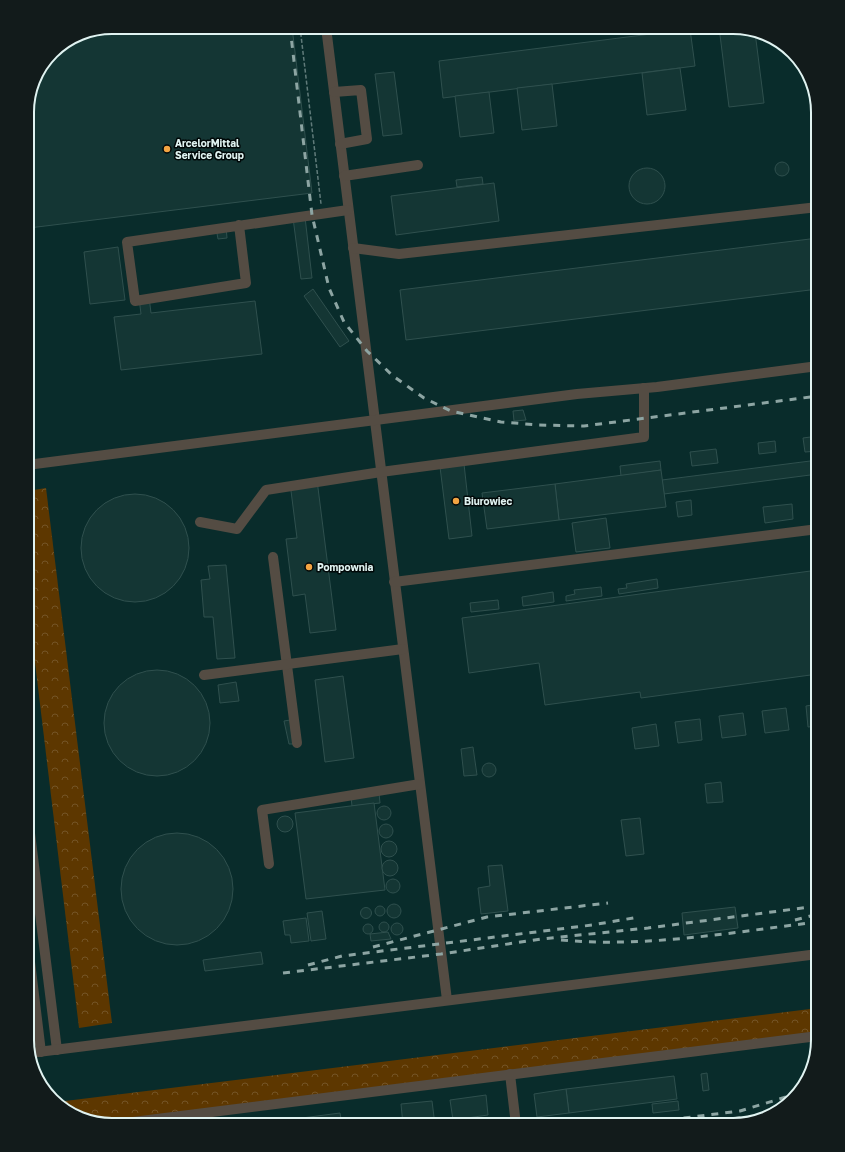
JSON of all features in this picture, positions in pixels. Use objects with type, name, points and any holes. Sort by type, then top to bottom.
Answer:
[{"type":"lane","points":[[327,34],[446,1000]]},
{"type":"lane","points":[[334,92],[361,90],[367,138],[340,144]]},
{"type":"lane","points":[[344,176],[418,165]]},
{"type":"lane","points":[[353,248],[399,254],[811,208]]},
{"type":"lane","points":[[239,226],[246,283],[135,301],[127,242],[348,210]]},
{"type":"lane","points":[[34,464],[577,394],[644,388],[811,367]]},
{"type":"lane","points":[[200,522],[237,529],[266,490],[381,472],[644,437],[644,388]]},
{"type":"lane","points":[[394,582],[811,530]]},
{"type":"lane","points":[[273,557],[297,743]]},
{"type":"lane","points":[[204,675],[403,649]]},
{"type":"lane","points":[[269,864],[262,810],[420,784]]},
{"type":"lane","points":[[34,865],[57,1050]]},
{"type":"lane","points":[[36,1052],[811,955]]},
{"type":"lane","points":[[34,994],[41,1052]]},
{"type":"lane","points":[[164,1118],[811,1037]]},
{"type":"lane","points":[[510,1074],[515,1118]]},
{"type":"path","points":[[301,34],[322,214]]},
{"type":"shaded area","points":[[738,34],[748,35],[772,44],[781,50],[795,64],[801,73],[808,92],[811,112],[811,1040],[808,1060],[801,1079],[795,1088],[781,1102],[772,1108],[753,1115],[733,1118],[107,1118],[97,1117],[73,1108],[64,1102],[50,1088],[44,1079],[37,1060],[34,1040],[34,107],[42,77],[53,60],[73,44],[87,38],[102,35]]},
{"type":"green space","points":[[46,488],[112,1023],[79,1028],[34,654],[34,490]]},
{"type":"green space","points":[[811,1009],[811,1033],[131,1118],[97,1117],[77,1110],[63,1101]]},
{"type":"building","name":"ArcelorMittal Service Group","points":[[293,34],[312,193],[34,227],[34,107],[42,77],[53,60],[60,53],[73,44],[97,35]]},
{"type":"building","points":[[651,34],[691,34],[695,66],[443,98],[439,61]]},
{"type":"building","points":[[720,34],[748,35],[756,38],[764,103],[729,107]]},
{"type":"building","points":[[680,68],[686,110],[647,115],[642,73]]},
{"type":"building","points":[[394,72],[402,134],[383,136],[375,74]]},
{"type":"building","points":[[552,84],[557,126],[522,130],[517,88]]},
{"type":"building","points":[[489,92],[494,133],[460,137],[455,96]]},
{"type":"building","points":[[782,162],[787,164],[789,169],[787,174],[782,176],[777,174],[775,169],[777,164]]},
{"type":"building","points":[[651,168],[660,173],[664,179],[664,193],[660,199],[651,204],[643,204],[634,199],[630,193],[629,182],[634,173],[640,169]]},
{"type":"building","points":[[482,177],[483,184],[457,187],[456,180]]},
{"type":"building","points":[[494,183],[499,221],[396,235],[391,196]]},
{"type":"building","points":[[305,217],[312,278],[301,279],[293,218]]},
{"type":"building","points":[[226,227],[227,238],[218,239],[216,228]]},
{"type":"building","points":[[811,239],[811,290],[406,340],[400,290]]},
{"type":"building","points":[[118,247],[125,300],[90,304],[84,252]]},
{"type":"building","points":[[313,289],[349,341],[340,347],[304,296]]},
{"type":"building","points":[[149,297],[151,313],[255,301],[262,354],[121,370],[114,317],[141,314],[139,298]]},
{"type":"building","points":[[523,410],[526,420],[514,421],[513,411]]},
{"type":"building","points":[[811,437],[811,452],[805,452],[803,438]]},
{"type":"building","points":[[775,441],[776,452],[759,454],[758,443]]},
{"type":"building","points":[[716,449],[718,463],[692,466],[690,452]]},
{"type":"building","points":[[660,461],[661,470],[621,476],[620,466]]},
{"type":"building","points":[[811,461],[811,475],[664,494],[662,480]]},
{"type":"building","name":"Biurowiec","points":[[464,464],[472,536],[449,539],[440,467]]},
{"type":"building","points":[[661,470],[666,507],[559,520],[555,484]]},
{"type":"building","name":"Pompownia","points":[[317,480],[336,630],[310,633],[305,594],[293,596],[286,539],[297,538],[290,483]]},
{"type":"building","points":[[555,484],[559,520],[487,529],[482,493]]},
{"type":"building","points":[[135,494],[155,499],[173,510],[184,528],[189,548],[184,568],[173,586],[155,597],[135,602],[115,597],[97,586],[86,568],[81,548],[86,528],[97,510],[115,499]]},
{"type":"building","points":[[691,500],[692,515],[678,517],[676,502]]},
{"type":"building","points":[[792,504],[793,519],[765,523],[763,507]]},
{"type":"building","points":[[606,518],[610,548],[576,552],[572,523]]},
{"type":"building","points":[[226,565],[235,658],[217,659],[213,617],[204,617],[201,580],[210,579],[208,566]]},
{"type":"building","points":[[811,571],[811,675],[641,698],[640,692],[545,705],[539,663],[469,673],[462,618]]},
{"type":"building","points":[[657,579],[658,588],[619,594],[618,589],[627,588],[626,584]]},
{"type":"building","points":[[601,587],[602,596],[566,601],[566,596],[575,594],[574,590]]},
{"type":"building","points":[[553,592],[554,602],[523,606],[522,597]]},
{"type":"building","points":[[498,600],[499,609],[471,612],[470,603]]},
{"type":"building","points":[[157,670],[177,674],[195,685],[206,703],[210,723],[206,743],[195,761],[177,772],[157,776],[137,772],[119,761],[108,743],[104,723],[108,703],[119,685],[137,674]]},
{"type":"building","points":[[343,676],[354,758],[325,762],[315,680]]},
{"type":"building","points":[[236,682],[239,701],[220,703],[218,685]]},
{"type":"building","points":[[811,705],[811,727],[808,727],[806,706]]},
{"type":"building","points":[[786,708],[789,730],[765,733],[762,711]]},
{"type":"building","points":[[743,713],[746,735],[722,738],[719,716]]},
{"type":"building","points":[[700,719],[702,740],[678,743],[675,722]]},
{"type":"building","points":[[290,720],[293,744],[289,744],[284,721]]},
{"type":"building","points":[[656,724],[659,746],[635,749],[632,728]]},
{"type":"building","points":[[473,747],[477,775],[464,776],[461,749]]},
{"type":"building","points":[[486,763],[492,763],[496,767],[496,773],[492,777],[486,777],[482,773],[482,767]]},
{"type":"building","points":[[721,782],[723,802],[707,803],[705,784]]},
{"type":"building","points":[[379,793],[380,803],[352,806],[351,797]]},
{"type":"building","points":[[374,803],[385,890],[306,899],[295,813]]},
{"type":"building","points":[[381,806],[387,806],[391,810],[391,816],[387,820],[381,820],[377,816],[377,810]]},
{"type":"building","points":[[285,816],[291,818],[293,824],[291,830],[285,832],[279,830],[277,824],[279,818]]},
{"type":"building","points":[[640,818],[644,854],[626,856],[621,820]]},
{"type":"building","points":[[383,824],[389,824],[393,828],[393,834],[389,838],[383,838],[379,834],[379,828]]},
{"type":"building","points":[[177,833],[198,837],[217,849],[229,868],[233,889],[229,910],[217,929],[198,941],[177,945],[156,941],[137,929],[125,910],[121,889],[125,868],[137,849],[156,837]]},
{"type":"building","points":[[389,841],[396,846],[397,849],[392,856],[389,857],[382,852],[381,849],[386,842]]},
{"type":"building","points":[[390,860],[397,865],[398,868],[393,875],[390,876],[383,871],[382,868],[387,861]]},
{"type":"building","points":[[502,865],[508,911],[481,914],[478,888],[490,886],[488,866]]},
{"type":"building","points":[[390,879],[396,879],[400,883],[400,889],[396,893],[390,893],[386,889],[386,883]]},
{"type":"building","points":[[391,904],[397,904],[401,908],[401,914],[397,918],[391,918],[387,914],[387,908]]},
{"type":"building","points":[[378,906],[382,906],[384,907],[384,915],[378,916],[375,913],[375,909]]},
{"type":"building","points":[[735,907],[738,928],[684,935],[682,913]]},
{"type":"building","points":[[364,908],[368,908],[370,909],[370,917],[364,918],[361,915],[361,911]]},
{"type":"building","points":[[322,911],[326,939],[311,941],[307,913]]},
{"type":"building","points":[[306,918],[309,941],[291,943],[290,935],[285,935],[283,921]]},
{"type":"building","points":[[382,922],[386,922],[388,923],[388,931],[382,932],[379,929],[379,925]]},
{"type":"building","points":[[397,923],[401,925],[403,929],[401,933],[397,935],[393,933],[391,929],[393,925]]},
{"type":"building","points":[[366,924],[370,924],[372,925],[372,933],[366,934],[363,931],[363,927]]},
{"type":"building","points":[[388,932],[391,939],[371,941],[370,934]]},
{"type":"building","points":[[261,952],[263,964],[205,971],[203,960]]},
{"type":"building","points":[[707,1073],[709,1090],[703,1091],[701,1074]]},
{"type":"building","points":[[674,1076],[677,1099],[569,1113],[566,1089]]},
{"type":"building","points":[[566,1089],[569,1113],[537,1117],[534,1094]]},
{"type":"building","points":[[486,1095],[488,1115],[467,1118],[453,1118],[450,1100]]},
{"type":"building","points":[[432,1101],[434,1118],[402,1118],[401,1104]]},
{"type":"building","points":[[678,1101],[679,1110],[653,1113],[652,1104]]},
{"type":"building","points":[[340,1113],[341,1118],[302,1118]]},
{"type":"railway","points":[[291,34],[312,215],[329,288],[344,322],[367,351],[393,376],[424,398],[451,411],[501,422],[584,426],[811,397]]},
{"type":"railway","points":[[373,947],[487,917],[608,903]]},
{"type":"railway","points":[[283,973],[441,954],[541,939],[648,928],[811,907]]},
{"type":"railway","points":[[795,920],[811,916]]},
{"type":"railway","points":[[308,965],[342,956],[592,925],[639,917]]},
{"type":"railway","points":[[561,940],[625,942],[690,938],[811,923]]},
{"type":"railway","points":[[684,1118],[740,1111],[786,1097]]},
{"type":"place","name":"ArcelorMittal Service Group","points":[[167,149]]},
{"type":"place","name":"Biurowiec","points":[[456,501]]},
{"type":"place","name":"Pompownia","points":[[309,567]]}]
